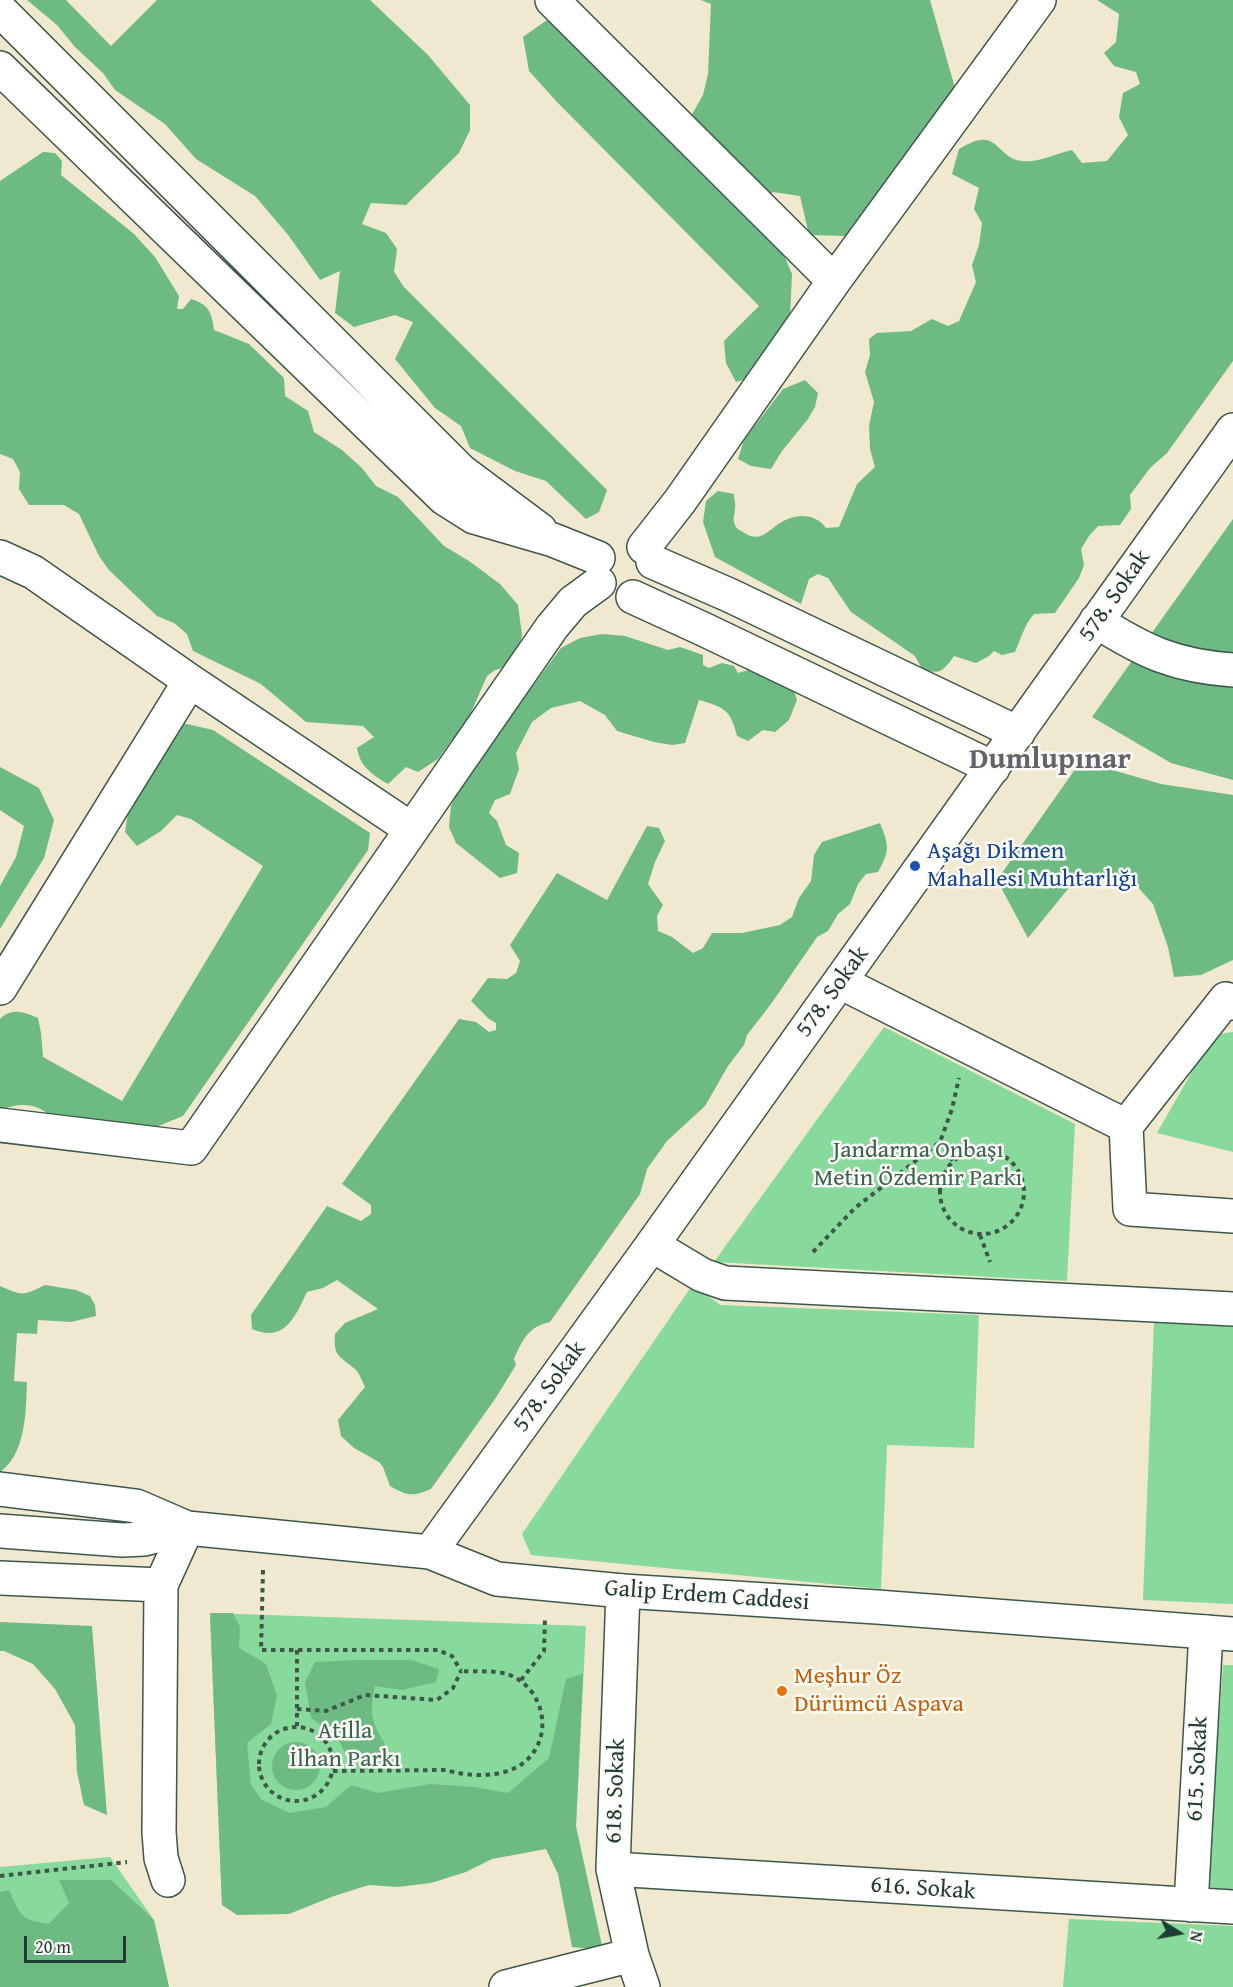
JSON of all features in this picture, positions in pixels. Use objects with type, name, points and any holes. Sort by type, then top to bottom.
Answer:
[{"type":"street","points":[[552,0],[834,281]]},
{"type":"street","points":[[0,10],[461,471],[598,571],[605,590],[613,596],[623,598],[633,597],[648,587],[654,570],[649,554],[680,501],[834,281],[1039,0]]},
{"type":"street","points":[[0,69],[444,498],[480,520],[553,540]]},
{"type":"street","name":"578. Sokak","points":[[430,1552],[1018,734],[1233,430]]},
{"type":"street","points":[[0,1125],[191,1148],[552,627],[598,571],[602,550],[609,544],[627,540],[729,596],[1018,734]]},
{"type":"street","points":[[0,557],[33,572],[190,681],[411,829]]},
{"type":"street","points":[[633,597],[993,768]]},
{"type":"street","points":[[1096,621],[1136,646],[1161,657],[1179,663],[1233,670]]},
{"type":"street","points":[[0,988],[190,681]]},
{"type":"street","points":[[840,982],[1126,1126]]},
{"type":"street","points":[[1233,1003],[1226,999],[1126,1126],[1130,1209],[1233,1216]]},
{"type":"street","points":[[652,1245],[713,1281],[725,1283],[1233,1309]]},
{"type":"street","points":[[0,1489],[136,1506],[187,1528]]},
{"type":"street","points":[[0,1530],[122,1540],[144,1539],[187,1528]]},
{"type":"street","points":[[164,1869],[159,1832],[160,1585],[187,1528]]},
{"type":"street","name":"Galip Erdem Caddesi","points":[[187,1528],[430,1552],[497,1580],[1219,1633]]},
{"type":"street","points":[[0,1578],[160,1585]]},
{"type":"street","name":"618. Sokak","points":[[623,1591],[613,1869],[632,1956],[643,1987]]},
{"type":"street","name":"615. Sokak","points":[[1191,1905],[1219,1633]]},
{"type":"street","name":"616. Sokak","points":[[613,1869],[1233,1907]]},
{"type":"street","points":[[506,1987],[632,1956]]},
{"type":"path","points":[[796,1286],[814,1252],[855,1208],[940,1142],[952,1109],[966,1045]]},
{"type":"path","points":[[940,1142],[953,1161]]},
{"type":"path","points":[[979,1150],[993,1151],[1006,1157],[1016,1167],[1023,1182],[1024,1197],[1019,1212],[1009,1225],[996,1232],[980,1234],[966,1232],[954,1224],[945,1213],[940,1200],[940,1186],[944,1172],[953,1161],[965,1153],[979,1150]]},
{"type":"path","points":[[263,1535],[261,1650],[438,1650],[452,1656],[461,1671]]},
{"type":"path","points":[[521,1680],[544,1651],[545,1584]]},
{"type":"path","points":[[297,1650],[297,1726]]},
{"type":"path","points":[[333,1771],[446,1770],[459,1774],[494,1773],[510,1771],[523,1763],[534,1752],[541,1738],[544,1723],[541,1707],[533,1692],[521,1680],[506,1674],[461,1671]]},
{"type":"path","points":[[297,1709],[326,1711],[365,1695],[437,1700],[453,1688],[461,1671]]},
{"type":"path","points":[[297,1726],[313,1730],[326,1740],[333,1755],[333,1771],[326,1787],[313,1798],[296,1802],[279,1798],[266,1787],[259,1771],[260,1754],[268,1739],[281,1729],[297,1726]]},
{"type":"path","points":[[0,1876],[164,1869]]},
{"type":"green space","points":[[27,0],[66,0],[111,46],[157,0],[370,0],[428,55],[470,105],[470,130],[459,153],[406,205],[371,203],[362,224],[386,233],[397,249],[394,272],[404,287],[607,490],[599,512],[586,519],[546,481],[515,471],[470,448],[461,426],[435,408],[395,359],[413,322],[395,315],[354,327],[335,313],[340,271],[320,280],[289,236],[255,196],[196,159],[165,124],[115,90],[103,73],[75,47],[57,25]]},
{"type":"green space","points":[[701,0],[930,0],[955,88],[846,236],[809,235],[800,196],[773,192],[748,217],[779,243],[792,274],[790,318],[749,378],[736,382],[726,363],[724,341],[759,306],[529,71],[523,37],[547,20],[562,26],[675,144],[703,95],[708,74],[711,4]]},
{"type":"green space","points":[[1097,0],[1233,0],[1233,361],[1167,453],[1150,468],[1130,495],[1131,509],[1120,525],[1098,526],[1089,536],[1081,549],[1084,565],[1079,578],[1055,613],[1034,614],[1025,627],[1015,652],[1002,655],[994,651],[976,663],[954,656],[941,670],[928,671],[922,669],[915,656],[851,612],[828,578],[818,574],[809,579],[801,604],[715,557],[703,522],[706,501],[718,491],[734,494],[735,526],[754,537],[759,537],[780,523],[799,516],[816,519],[826,528],[839,527],[857,484],[875,467],[870,449],[869,426],[874,402],[865,372],[870,355],[869,339],[877,333],[911,331],[932,319],[948,326],[959,321],[976,282],[972,265],[979,245],[982,223],[974,209],[979,188],[952,174],[959,149],[975,141],[987,140],[1009,156],[1021,161],[1040,159],[1072,150],[1082,163],[1107,161],[1128,135],[1119,117],[1123,93],[1140,84],[1136,72],[1114,66],[1104,53],[1116,42],[1119,14]]},
{"type":"green space","points":[[43,152],[55,153],[62,161],[61,175],[134,234],[155,257],[179,296],[177,309],[183,309],[191,299],[197,301],[208,310],[214,330],[249,344],[284,378],[285,396],[308,411],[314,432],[342,450],[362,468],[376,486],[398,497],[444,546],[500,584],[518,605],[522,635],[518,653],[506,667],[495,670],[487,676],[466,724],[438,759],[418,772],[406,767],[388,784],[372,774],[361,760],[357,748],[374,737],[363,726],[306,722],[261,684],[193,651],[187,634],[174,623],[157,616],[109,570],[99,556],[79,514],[64,505],[29,505],[19,489],[20,472],[13,459],[0,454],[0,181]]},
{"type":"green space","points":[[805,380],[818,393],[815,407],[771,469],[751,466],[738,459],[744,440],[783,389]]},
{"type":"green space","points":[[1233,519],[1233,780],[1171,763],[1092,717]]},
{"type":"green space","points":[[602,634],[625,636],[668,650],[680,647],[703,655],[703,665],[709,668],[722,663],[734,666],[738,673],[752,669],[793,687],[797,700],[789,720],[775,732],[763,730],[748,741],[737,736],[732,720],[725,711],[699,700],[685,743],[672,745],[617,731],[605,715],[580,701],[551,708],[532,722],[516,753],[519,769],[510,794],[495,800],[489,813],[497,821],[506,845],[519,853],[517,873],[500,878],[456,843],[449,827],[451,806],[464,779],[561,648],[580,638]]},
{"type":"green space","points":[[178,722],[213,730],[370,833],[368,850],[183,1116],[156,1127],[55,1119],[35,1107],[22,1105],[0,1110],[0,1019],[13,1012],[38,1018],[43,1057],[122,1101],[263,866],[191,819],[177,815],[161,831],[137,846],[125,832],[128,813],[165,755],[170,734]]},
{"type":"green space","points":[[1081,761],[1161,784],[1233,795],[1233,960],[1201,975],[1174,977],[1168,947],[1153,904],[1135,884],[1108,876],[1068,889],[1028,938],[997,880]]},
{"type":"green space","points":[[0,767],[39,788],[54,820],[44,858],[0,929],[0,886],[16,857],[24,826],[0,810]]},
{"type":"green space","points":[[880,823],[887,848],[885,859],[878,872],[866,874],[858,884],[850,904],[838,914],[828,931],[817,937],[747,1035],[744,1045],[728,1066],[705,1106],[667,1141],[647,1169],[640,1194],[550,1322],[536,1327],[527,1335],[514,1359],[516,1365],[495,1399],[431,1489],[410,1494],[390,1486],[379,1462],[354,1448],[341,1436],[338,1420],[365,1387],[357,1371],[336,1352],[335,1334],[345,1323],[378,1309],[337,1280],[323,1288],[307,1292],[293,1318],[281,1330],[273,1333],[252,1329],[251,1315],[327,1206],[361,1221],[371,1214],[371,1205],[342,1184],[459,1019],[476,1022],[489,1032],[496,1030],[496,1023],[471,1001],[488,978],[507,979],[516,973],[520,961],[510,945],[557,873],[607,900],[647,826],[659,828],[665,841],[648,884],[663,905],[657,916],[658,931],[672,937],[693,953],[703,948],[712,933],[742,933],[780,925],[792,917],[799,898],[811,881],[814,855],[822,842]]},
{"type":"green space","name":"Jandarma Onbaşı Metin Özdemir Parkı","points":[[884,1027],[1075,1124],[1067,1281],[714,1262]]},
{"type":"green space","points":[[1233,1032],[1233,1152],[1157,1133],[1213,1035]]},
{"type":"green space","points":[[693,1284],[720,1305],[979,1315],[974,1448],[887,1445],[881,1589],[531,1555],[522,1534]]},
{"type":"green space","points":[[45,1285],[76,1290],[90,1296],[95,1305],[96,1316],[71,1322],[38,1320],[37,1334],[17,1333],[14,1381],[27,1382],[25,1418],[20,1443],[15,1454],[0,1472],[0,1286],[23,1293]]},
{"type":"green space","points":[[1154,1322],[1233,1326],[1233,1604],[1143,1600]]},
{"type":"green space","name":"Atilla İlhan Parkı","points":[[210,1613],[586,1626],[576,1826],[222,1905]]},
{"type":"green space","points":[[210,1613],[233,1613],[240,1627],[239,1648],[266,1664],[277,1696],[271,1724],[247,1743],[251,1785],[262,1800],[290,1813],[326,1807],[351,1785],[378,1793],[430,1784],[474,1787],[508,1793],[549,1758],[566,1679],[583,1674],[576,1826],[603,1950],[572,1947],[558,1874],[546,1849],[492,1859],[466,1872],[431,1883],[397,1887],[369,1885],[289,1914],[237,1915],[222,1905]]},
{"type":"green space","points":[[0,1622],[92,1626],[107,1815],[84,1805],[77,1772],[75,1725],[55,1689],[33,1664],[0,1651]]},
{"type":"green space","points":[[411,1660],[439,1669],[436,1682],[402,1690],[375,1686],[372,1706],[373,1720],[389,1751],[366,1761],[345,1753],[337,1737],[311,1718],[305,1682],[315,1662]]},
{"type":"green space","points":[[1223,1665],[1233,1665],[1233,1890],[1207,1889]]},
{"type":"green space","points":[[291,1742],[301,1742],[313,1749],[320,1761],[320,1771],[313,1783],[301,1790],[291,1790],[276,1779],[272,1771],[272,1761],[283,1746]]},
{"type":"green space","points":[[110,1857],[154,1920],[169,1987],[0,1987],[0,1867]]},
{"type":"green space","points":[[59,1880],[111,1880],[154,1920],[169,1987],[0,1987],[0,1892],[9,1890],[19,1911],[27,1918],[49,1924],[69,1903]]},
{"type":"green space","points":[[1069,1919],[1233,1926],[1233,1987],[1063,1987]]},
{"type":"place","name":"Aşağı Dikmen Mahallesi Muhtarlığı","points":[[915,866]]},
{"type":"place","name":"Meşhur Öz Dürümcü Aspava","points":[[782,1691]]},
{"type":"district","name":"Dumlupınar","points":[[1050,760]]}]
